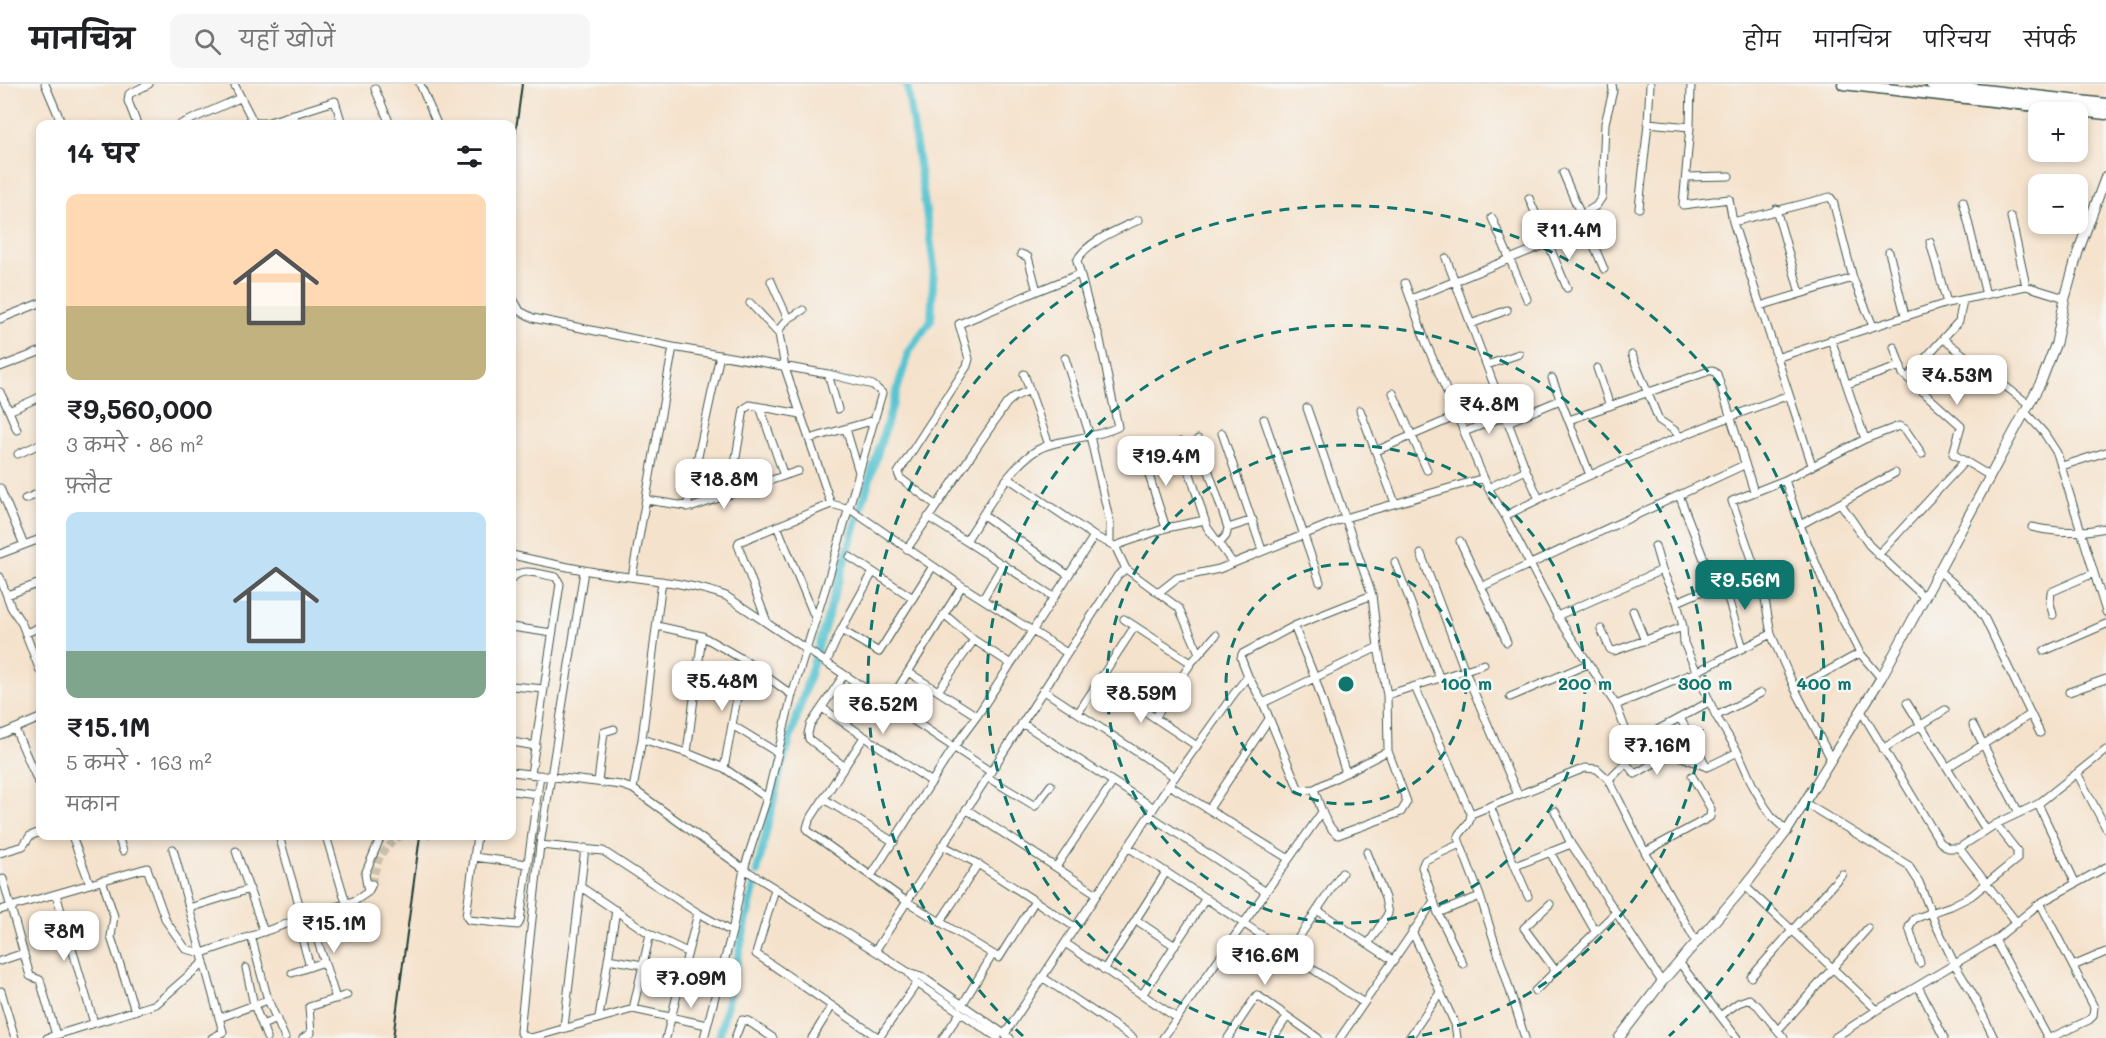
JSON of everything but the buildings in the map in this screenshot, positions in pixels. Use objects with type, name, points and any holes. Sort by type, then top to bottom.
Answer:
[{"type":"main road","points":[[1843,84],[2106,114]]},
{"type":"main road","points":[[1931,84],[2014,89],[2106,104]]},
{"type":"street","points":[[45,84],[60,120]]},
{"type":"street","points":[[135,120],[128,101],[129,94],[149,84]]},
{"type":"street","points":[[234,84],[252,120]]},
{"type":"street","points":[[420,84],[435,120]]},
{"type":"street","points":[[1581,214],[1596,206],[1602,197],[1605,123],[1612,84]]},
{"type":"street","points":[[1639,208],[1650,84]]},
{"type":"street","points":[[1691,84],[1690,127],[1683,205],[1730,199],[1732,222],[1812,465]]},
{"type":"street","points":[[375,89],[388,120]]},
{"type":"street","points":[[190,120],[240,98]]},
{"type":"street","points":[[276,120],[335,101],[341,120]]},
{"type":"street","points":[[292,114],[294,120]]},
{"type":"street","points":[[1648,123],[1690,127]]},
{"type":"street","points":[[1563,173],[1604,269]]},
{"type":"street","points":[[1686,177],[1729,176]]},
{"type":"street","points":[[1619,1038],[1662,982],[1745,886],[1786,831],[1881,678],[2041,382],[2056,342],[2078,252],[2106,176]]},
{"type":"street","points":[[1732,222],[1830,197],[1853,278],[1873,326]]},
{"type":"street","points":[[1529,198],[1567,288]]},
{"type":"street","points":[[1963,201],[1986,295]]},
{"type":"street","points":[[1776,209],[1800,294]]},
{"type":"street","points":[[2011,217],[2026,286]]},
{"type":"street","points":[[1492,218],[1527,299]]},
{"type":"street","points":[[966,541],[1008,478],[1028,455],[1049,445],[1116,428],[1119,424],[1098,329],[1077,261],[1080,255],[1102,237],[1139,220]]},
{"type":"street","points":[[1411,299],[1585,227]]},
{"type":"street","points":[[1930,242],[1947,303]]},
{"type":"street","points":[[1889,252],[1905,315]]},
{"type":"street","points":[[1021,254],[1028,257],[1037,291]]},
{"type":"street","points":[[1446,258],[1539,499]]},
{"type":"street","points":[[936,505],[900,478],[898,473],[968,366],[969,359],[959,324],[1080,274]]},
{"type":"street","points":[[1760,306],[1853,278]]},
{"type":"street","points":[[771,281],[789,320]]},
{"type":"street","points":[[1405,283],[1426,343],[1488,488],[1506,516],[1557,616],[1616,705],[1630,744],[1626,763],[1609,780]]},
{"type":"street","points":[[1776,358],[1905,315],[1947,303],[2026,286],[2065,298]]},
{"type":"street","points":[[1908,377],[1959,321],[1963,300]]},
{"type":"street","points":[[750,303],[779,334]]},
{"type":"street","points":[[516,304],[520,311],[529,317],[673,347],[828,374],[873,385],[882,393],[792,694],[766,798],[744,869],[732,932],[704,1038]]},
{"type":"street","points":[[0,319],[36,305]]},
{"type":"street","points":[[803,310],[780,328],[779,334],[785,368],[831,504]]},
{"type":"street","points":[[1471,324],[1507,310]]},
{"type":"street","points":[[1832,339],[1865,439]]},
{"type":"street","points":[[1943,339],[2028,409],[2051,442],[2062,466],[2094,573],[2104,598],[2106,612]]},
{"type":"street","points":[[632,578],[673,347]]},
{"type":"street","points":[[1894,347],[1903,374],[1961,426],[1953,454],[1990,476]]},
{"type":"street","points":[[0,367],[36,354]]},
{"type":"street","points":[[1486,365],[1519,354]]},
{"type":"street","points":[[687,507],[720,355]]},
{"type":"street","points":[[1632,355],[1659,420],[1680,437]]},
{"type":"street","points":[[1065,358],[1090,436],[1110,524],[1112,544],[1126,569],[1179,608],[1199,653]]},
{"type":"street","points":[[1847,384],[1901,366]]},
{"type":"street","points":[[1597,368],[1610,406]]},
{"type":"street","points":[[1569,420],[1712,370],[1716,374],[1754,492]]},
{"type":"street","points":[[828,374],[838,410]]},
{"type":"street","points":[[1024,374],[1049,445]]},
{"type":"street","points":[[1552,378],[1590,475]]},
{"type":"street","points":[[907,549],[1007,403],[1030,390]]},
{"type":"street","points":[[0,392],[17,430]]},
{"type":"street","points":[[1393,393],[1427,470]]},
{"type":"street","points":[[1506,516],[1590,475],[1730,416],[1789,395]]},
{"type":"street","points":[[9,411],[36,399]]},
{"type":"street","points":[[1464,432],[1560,400]]},
{"type":"street","points":[[730,495],[744,409],[750,405],[801,414]]},
{"type":"street","points":[[760,407],[784,476]]},
{"type":"street","points":[[1307,408],[1372,595],[1387,695],[1388,751],[1407,802],[1401,812],[1338,835],[1334,833],[1322,812],[1314,789]]},
{"type":"street","points":[[1360,410],[1395,502]]},
{"type":"street","points":[[1376,451],[1457,416]]},
{"type":"street","points":[[1264,419],[1320,582]]},
{"type":"street","points":[[809,440],[874,420]]},
{"type":"street","points":[[1832,759],[1795,689],[1771,634],[1764,594],[1732,501],[1785,480],[1865,439],[1899,426],[1905,429],[1922,454]]},
{"type":"street","points":[[846,429],[859,474]]},
{"type":"street","points":[[1222,433],[1262,550]]},
{"type":"street","points":[[1198,439],[1228,528],[1226,536],[1219,544]]},
{"type":"street","points":[[1180,442],[1210,532],[1232,562]]},
{"type":"street","points":[[18,453],[36,446]]},
{"type":"street","points":[[2062,466],[2106,452]]},
{"type":"street","points":[[1142,454],[1166,528]]},
{"type":"street","points":[[1878,555],[1965,461]]},
{"type":"street","points":[[1481,587],[1744,465]]},
{"type":"street","points":[[1488,488],[1526,470]]},
{"type":"street","points":[[646,500],[687,507],[698,506],[798,471]]},
{"type":"street","points":[[1800,525],[1895,473]]},
{"type":"street","points":[[1008,478],[1094,536],[1112,544],[1166,528],[1205,520]]},
{"type":"street","points":[[1158,593],[1177,578],[1219,569],[1345,518],[1484,478]]},
{"type":"street","points":[[1785,480],[1800,525],[1826,588],[1860,653],[1881,678]]},
{"type":"street","points":[[0,488],[24,545]]},
{"type":"street","points":[[25,499],[36,495]]},
{"type":"street","points":[[1679,495],[1714,585]]},
{"type":"street","points":[[767,622],[738,545],[739,542],[831,504],[857,514],[962,586],[1067,653]]},
{"type":"street","points":[[1841,504],[1869,545],[1925,598]]},
{"type":"street","points":[[983,515],[1068,575]]},
{"type":"street","points":[[928,517],[1054,597]]},
{"type":"street","points":[[1228,528],[1253,520]]},
{"type":"street","points":[[777,526],[816,620]]},
{"type":"street","points":[[2032,528],[2082,532],[2106,528]]},
{"type":"street","points":[[871,876],[1094,536]]},
{"type":"street","points":[[0,554],[36,540]]},
{"type":"street","points":[[1460,541],[1507,642]]},
{"type":"street","points":[[1655,546],[1662,570],[1677,602],[1684,643],[1709,702],[1738,752],[1764,805],[1786,831]]},
{"type":"street","points":[[1421,554],[1465,671],[1518,795]]},
{"type":"street","points":[[516,556],[584,571],[662,580],[726,596],[954,747],[1035,806],[1051,785]]},
{"type":"street","points":[[850,557],[913,598]]},
{"type":"street","points":[[1395,562],[1440,678]]},
{"type":"street","points":[[983,599],[1003,564]]},
{"type":"street","points":[[841,630],[879,652],[933,566]]},
{"type":"street","points":[[1677,602],[1756,568]]},
{"type":"street","points":[[875,951],[1118,575],[1126,569]]},
{"type":"street","points":[[1557,616],[1662,570]]},
{"type":"street","points":[[476,840],[466,916],[469,920],[518,924],[537,794],[536,746],[559,580],[556,577],[522,571],[516,573]]},
{"type":"street","points":[[584,571],[540,845],[520,1031],[523,1036],[531,1038],[633,1009],[707,1025]]},
{"type":"street","points":[[1939,571],[1970,598],[1982,613],[2040,733]]},
{"type":"street","points":[[825,663],[873,572]]},
{"type":"street","points":[[2053,615],[2050,603],[2051,592],[2094,573]]},
{"type":"street","points":[[0,577],[36,660]]},
{"type":"street","points":[[633,789],[642,738],[662,580]]},
{"type":"street","points":[[1723,582],[1743,648]]},
{"type":"street","points":[[7,595],[36,584]]},
{"type":"street","points":[[888,704],[962,586]]},
{"type":"street","points":[[1372,595],[1294,626],[1242,654],[1241,658],[1263,703],[1299,790],[1314,789],[1388,751]]},
{"type":"street","points":[[1633,611],[1645,641]]},
{"type":"street","points":[[944,614],[974,640],[1011,664]]},
{"type":"street","points":[[1124,619],[1191,663]]},
{"type":"street","points":[[2044,651],[2106,624]]},
{"type":"street","points":[[657,626],[702,636],[744,660],[792,694]]},
{"type":"street","points":[[1078,713],[1135,626]]},
{"type":"street","points":[[1294,626],[1315,678],[1346,773]]},
{"type":"street","points":[[1601,629],[1612,651],[1683,627]]},
{"type":"street","points":[[516,628],[552,633]]},
{"type":"street","points":[[26,633],[36,629]]},
{"type":"street","points":[[1616,705],[1696,672],[1771,634]]},
{"type":"street","points":[[1155,718],[1191,663],[1216,635]]},
{"type":"street","points":[[687,753],[702,636]]},
{"type":"street","points":[[938,691],[974,640]]},
{"type":"street","points":[[1263,703],[1378,647]]},
{"type":"street","points":[[1795,689],[1860,653]]},
{"type":"street","points":[[724,768],[744,660]]},
{"type":"street","points":[[1387,695],[1484,664]]},
{"type":"street","points":[[1510,697],[1588,664]]},
{"type":"street","points":[[908,672],[977,716]]},
{"type":"street","points":[[844,675],[810,725],[808,734],[809,739],[845,767]]},
{"type":"street","points":[[1004,1037],[1169,784],[1248,676]]},
{"type":"street","points":[[2069,692],[2106,679]]},
{"type":"street","points":[[1099,681],[1197,746]]},
{"type":"street","points":[[516,686],[544,689]]},
{"type":"street","points":[[1415,687],[1471,814],[1468,826],[1459,835],[1460,844],[1480,896],[1525,1038]]},
{"type":"street","points":[[1043,690],[1175,777]]},
{"type":"street","points":[[1716,716],[1761,693]]},
{"type":"street","points":[[1630,744],[1709,702]]},
{"type":"street","points":[[1907,703],[1986,830]]},
{"type":"street","points":[[822,708],[932,782]]},
{"type":"street","points":[[1883,750],[1945,710]]},
{"type":"street","points":[[1861,711],[1940,842],[1948,848],[1959,848],[1996,824],[2038,804],[2106,750]]},
{"type":"street","points":[[1948,767],[2031,714]]},
{"type":"street","points":[[1680,718],[1707,767]]},
{"type":"street","points":[[1209,809],[1269,719]]},
{"type":"street","points":[[0,735],[36,720]]},
{"type":"street","points":[[1022,723],[1154,808]]},
{"type":"street","points":[[732,725],[778,753]]},
{"type":"street","points":[[1973,725],[2019,813]]},
{"type":"street","points":[[15,729],[36,777]]},
{"type":"street","points":[[598,782],[604,732],[614,729]]},
{"type":"street","points":[[864,737],[809,821],[808,831],[906,901],[999,958],[1035,901]]},
{"type":"street","points":[[642,738],[724,768],[766,798]]},
{"type":"street","points":[[516,743],[536,746]]},
{"type":"street","points":[[1626,763],[1635,774],[1672,753],[1707,767],[1738,752]]},
{"type":"street","points":[[1471,814],[1585,768],[1598,769],[1609,780],[1645,852],[1697,943]]},
{"type":"street","points":[[516,772],[598,782],[633,789],[744,869],[908,972],[921,976],[1004,1037]]},
{"type":"street","points":[[2077,773],[2106,828]]},
{"type":"street","points":[[1645,852],[1710,817],[1712,809],[1692,776]]},
{"type":"street","points":[[1056,867],[1113,782]]},
{"type":"street","points":[[1169,784],[1289,859]]},
{"type":"street","points":[[516,791],[537,794]]},
{"type":"street","points":[[824,799],[894,842]]},
{"type":"street","points":[[1805,803],[1902,859],[1915,873],[1955,966],[1972,993],[1994,1038]]},
{"type":"street","points":[[2038,804],[2075,882]]},
{"type":"street","points":[[1490,806],[1528,896]]},
{"type":"street","points":[[966,809],[1097,894]]},
{"type":"street","points":[[1555,811],[1571,844],[1662,982]]},
{"type":"street","points":[[1163,1038],[1322,812]]},
{"type":"street","points":[[1149,815],[1266,892]]},
{"type":"street","points":[[1920,963],[1909,927],[1914,920],[1965,900],[2013,863],[2018,855],[2014,846],[1996,824]]},
{"type":"street","points":[[0,853],[23,846],[30,836],[36,834]]},
{"type":"street","points":[[74,840],[90,884]]},
{"type":"street","points":[[119,840],[123,851]]},
{"type":"street","points":[[281,840],[303,918],[310,967]]},
{"type":"street","points":[[327,840],[346,903]]},
{"type":"street","points":[[0,910],[147,868],[169,927],[186,950],[202,953],[356,900],[370,888],[365,874],[379,840]]},
{"type":"street","points":[[1460,844],[1425,860],[1422,867],[1438,913],[1463,964]]},
{"type":"street","points":[[1515,866],[1571,844]]},
{"type":"street","points":[[540,845],[603,850],[698,913],[732,932]]},
{"type":"street","points":[[942,845],[978,864],[1075,927]]},
{"type":"street","points":[[1128,847],[1364,1003]]},
{"type":"street","points":[[564,1027],[585,848]]},
{"type":"street","points":[[1959,848],[2017,923]]},
{"type":"street","points":[[173,849],[224,1035],[212,1038]]},
{"type":"street","points":[[236,851],[264,932]]},
{"type":"street","points":[[1366,852],[1385,898],[1388,914],[1368,944]]},
{"type":"street","points":[[1550,852],[1595,931]]},
{"type":"street","points":[[474,857],[528,864]]},
{"type":"street","points":[[940,922],[978,864]]},
{"type":"street","points":[[1834,1038],[1995,940],[2040,903],[2106,867]]},
{"type":"street","points":[[1104,969],[1166,872]]},
{"type":"street","points":[[1288,952],[1341,873]]},
{"type":"street","points":[[1751,978],[1842,874]]},
{"type":"street","points":[[3,879],[30,976],[40,980],[56,1035]]},
{"type":"street","points":[[102,880],[114,916],[111,937],[135,1011]]},
{"type":"street","points":[[1745,886],[1877,1010]]},
{"type":"street","points":[[581,887],[650,934],[687,952]]},
{"type":"street","points":[[775,889],[756,954],[879,1038],[917,983]]},
{"type":"street","points":[[189,908],[250,890]]},
{"type":"street","points":[[56,894],[94,1023]]},
{"type":"street","points":[[1438,913],[1480,896]]},
{"type":"street","points":[[1142,995],[1206,898]]},
{"type":"street","points":[[1340,1038],[1434,901]]},
{"type":"street","points":[[1995,940],[2049,1038],[2089,1020],[2094,1007],[2040,903]]},
{"type":"street","points":[[1550,904],[1524,928],[1556,970]]},
{"type":"street","points":[[599,1017],[616,910]]},
{"type":"street","points":[[1317,910],[1394,961]]},
{"type":"street","points":[[1535,991],[1616,912]]},
{"type":"street","points":[[666,1038],[698,913]]},
{"type":"street","points":[[303,918],[324,962],[336,999]]},
{"type":"street","points":[[1136,920],[1174,946]]},
{"type":"street","points":[[1778,1030],[1868,928]]},
{"type":"street","points":[[1412,931],[1455,1023],[1457,1038]]},
{"type":"street","points":[[633,1009],[650,934]]},
{"type":"street","points":[[251,936],[268,1000],[285,1038]]},
{"type":"street","points":[[1065,943],[1177,1018]]},
{"type":"street","points":[[2073,966],[2106,952]]},
{"type":"street","points":[[0,961],[24,953]]},
{"type":"street","points":[[962,1005],[993,954]]},
{"type":"street","points":[[608,959],[643,965]]},
{"type":"street","points":[[47,1038],[161,1001],[204,962]]},
{"type":"street","points":[[292,973],[324,962]]},
{"type":"street","points":[[1679,962],[1737,1038]]},
{"type":"street","points":[[246,968],[254,1005],[267,1038]]},
{"type":"street","points":[[908,972],[917,983],[960,1013],[1004,1037]]},
{"type":"street","points":[[1042,977],[1133,1038]]},
{"type":"street","points":[[1918,986],[1944,1038]]},
{"type":"street","points":[[1,991],[15,1038]]},
{"type":"street","points":[[1409,1038],[1441,992]]},
{"type":"street","points":[[303,1038],[310,1033],[309,1007],[347,995]]},
{"type":"street","points":[[1228,1038],[1257,995],[1318,1038]]},
{"type":"street","points":[[1720,1016],[1738,1003],[1749,999],[1758,1006],[1784,1038]]},
{"type":"street","points":[[219,1018],[268,1000]]},
{"type":"street","points":[[812,1038],[832,1006]]},
{"type":"street","points":[[943,1038],[960,1013]]},
{"type":"street","points":[[1273,1038],[1287,1017]]},
{"type":"street","points":[[262,1025],[277,1019]]},
{"type":"street","points":[[735,1038],[742,1020],[748,1021],[773,1038]]},
{"type":"waterway","points":[[757,872],[780,772],[909,351],[931,320],[934,266],[907,84]]},
{"type":"waterway","points":[[719,1038],[755,884]]},
{"type":"tunnel","points":[[372,884],[378,862],[384,851],[396,840]]},
{"type":"railway","points":[[516,130],[522,84]]},
{"type":"railway","points":[[393,1038],[419,840]]}]
